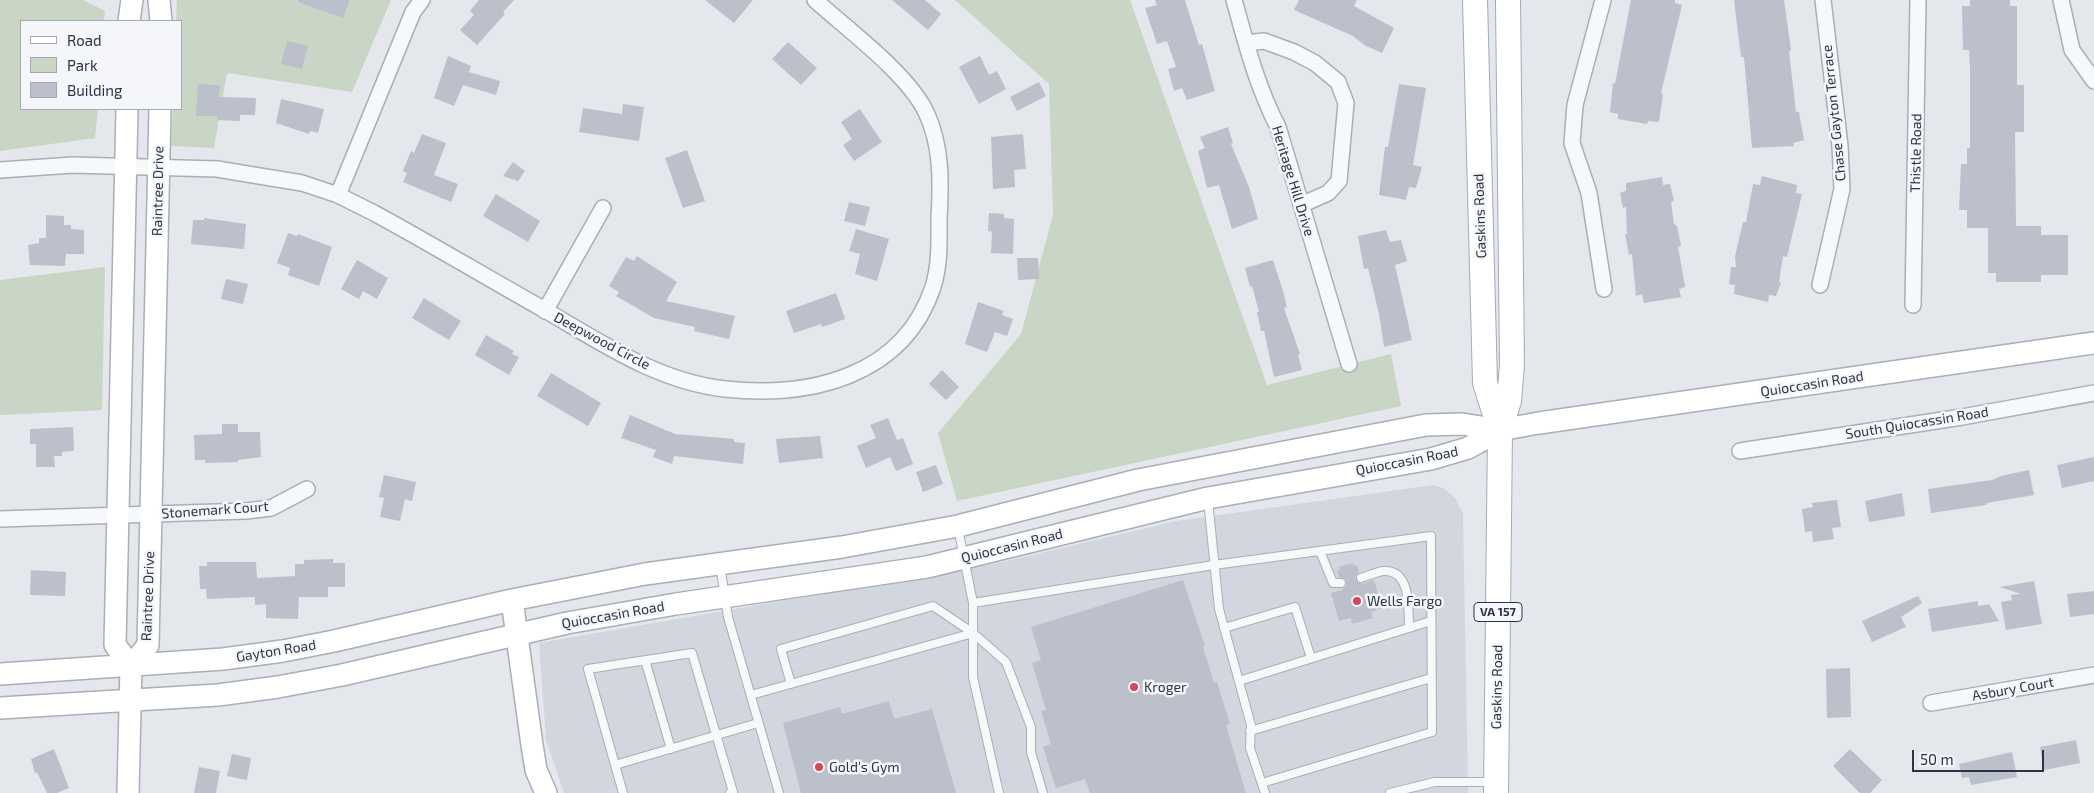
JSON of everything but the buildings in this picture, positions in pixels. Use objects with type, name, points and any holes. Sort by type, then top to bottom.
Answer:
[{"type":"main road","points":[[129,20],[132,0]]},
{"type":"main road","points":[[159,0],[161,20]]},
{"type":"main road","name":"Gaskins Road","points":[[1476,0],[1485,383],[1500,430]]},
{"type":"main road","name":"Gaskins Road","points":[[1496,788],[1500,430],[1509,402],[1512,364],[1508,0]]},
{"type":"main road","points":[[128,110],[115,645],[130,666],[128,793]]},
{"type":"main road","name":"Raintree Drive","points":[[130,666],[148,645],[160,110]]},
{"type":"main road","name":"Quioccasin Road","points":[[516,635],[567,623],[725,596],[859,579],[964,558],[1208,498],[1431,458],[1468,448],[1500,430],[1571,417],[1784,389],[1924,366],[2094,343]]},
{"type":"main road","name":"Quioccasin Road","points":[[512,600],[645,574],[842,547],[958,526],[1138,480],[1426,425],[1462,424],[1500,430]]},
{"type":"main road","points":[[512,600],[536,770],[546,793]]},
{"type":"main road","name":"Gayton Road","points":[[0,674],[223,659],[283,651],[334,642],[512,600]]},
{"type":"main road","points":[[0,708],[218,695],[278,687],[342,676],[516,635]]},
{"type":"street","points":[[338,195],[413,12],[422,0]]},
{"type":"street","name":"Deepwood Circle","points":[[0,170],[41,166],[217,169],[255,173],[302,183],[338,195],[415,236],[637,363],[689,383],[725,389],[765,391],[790,389],[836,381],[875,364],[904,338],[917,323],[933,287],[938,261],[940,201],[938,147],[926,112],[919,100],[891,68],[815,0]]},
{"type":"street","name":"Heritage Hill Drive","points":[[1234,0],[1246,43],[1270,113],[1278,127],[1349,364]]},
{"type":"street","points":[[1603,0],[1575,105],[1572,143],[1589,193],[1604,289]]},
{"type":"street","name":"Chase Gayton Terrace","points":[[1820,285],[1842,189],[1840,146],[1823,0]]},
{"type":"street","name":"Thistle Road","points":[[1913,306],[1918,0]]},
{"type":"street","points":[[2061,0],[2072,50],[2094,81]]},
{"type":"street","points":[[1246,43],[1264,41],[1294,52],[1315,63],[1338,82],[1346,103],[1339,181],[1328,193],[1301,205]]},
{"type":"street","points":[[545,311],[603,208]]},
{"type":"street","name":"South Quiocassin Road","points":[[1740,451],[1962,417],[2094,393]]},
{"type":"street","name":"Stonemark Court","points":[[0,519],[271,508],[307,489]]},
{"type":"street","name":"Asbury Court","points":[[1932,703],[2094,675]]},
{"type":"lane","points":[[1208,498],[1219,609],[1239,681],[1250,731],[1250,748],[1265,793]]},
{"type":"lane","points":[[958,526],[973,604],[972,677],[999,793]]},
{"type":"lane","points":[[973,604],[1214,566],[1431,536],[1432,732],[1262,783]]},
{"type":"lane","points":[[1320,551],[1333,583],[1341,583]]},
{"type":"lane","points":[[720,564],[728,617],[779,793]]},
{"type":"lane","points":[[1361,578],[1384,571],[1398,576],[1407,590],[1409,628]]},
{"type":"lane","points":[[791,684],[781,649],[933,606],[973,633],[1006,662],[1031,727],[1031,752],[1043,793]]},
{"type":"lane","points":[[1224,628],[1295,607],[1312,658]]},
{"type":"lane","points":[[1239,681],[1431,620]]},
{"type":"lane","points":[[750,695],[973,633]]},
{"type":"lane","points":[[623,793],[588,669],[692,652],[733,792],[730,793]]},
{"type":"lane","points":[[645,660],[671,748]]},
{"type":"lane","points":[[1250,731],[1431,678]]},
{"type":"lane","points":[[615,765],[758,722]]},
{"type":"lane","points":[[1390,793],[1435,782],[1496,788]]},
{"type":"shaded area","points":[[1434,485],[1445,489],[1455,498],[1463,514],[1468,793],[564,793],[546,740],[539,643],[998,563],[1176,521]]},
{"type":"green space","points":[[0,0],[83,0],[105,11],[104,20],[20,20],[20,110],[98,110],[95,138],[0,151]]},
{"type":"green space","points":[[177,0],[391,0],[352,92],[227,73],[214,148],[171,146],[173,110],[182,110],[182,20],[176,20]]},
{"type":"green space","points":[[955,0],[1130,0],[1267,385],[1391,354],[1401,406],[957,501],[938,433],[1021,334],[1053,215],[1049,84]]},
{"type":"green space","points":[[105,267],[102,410],[0,415],[0,280]]},
{"type":"place","name":"Wells Fargo","points":[[1357,601]]},
{"type":"place","name":"Kroger","points":[[1134,687]]},
{"type":"place","name":"Gold's Gym","points":[[819,767]]}]
